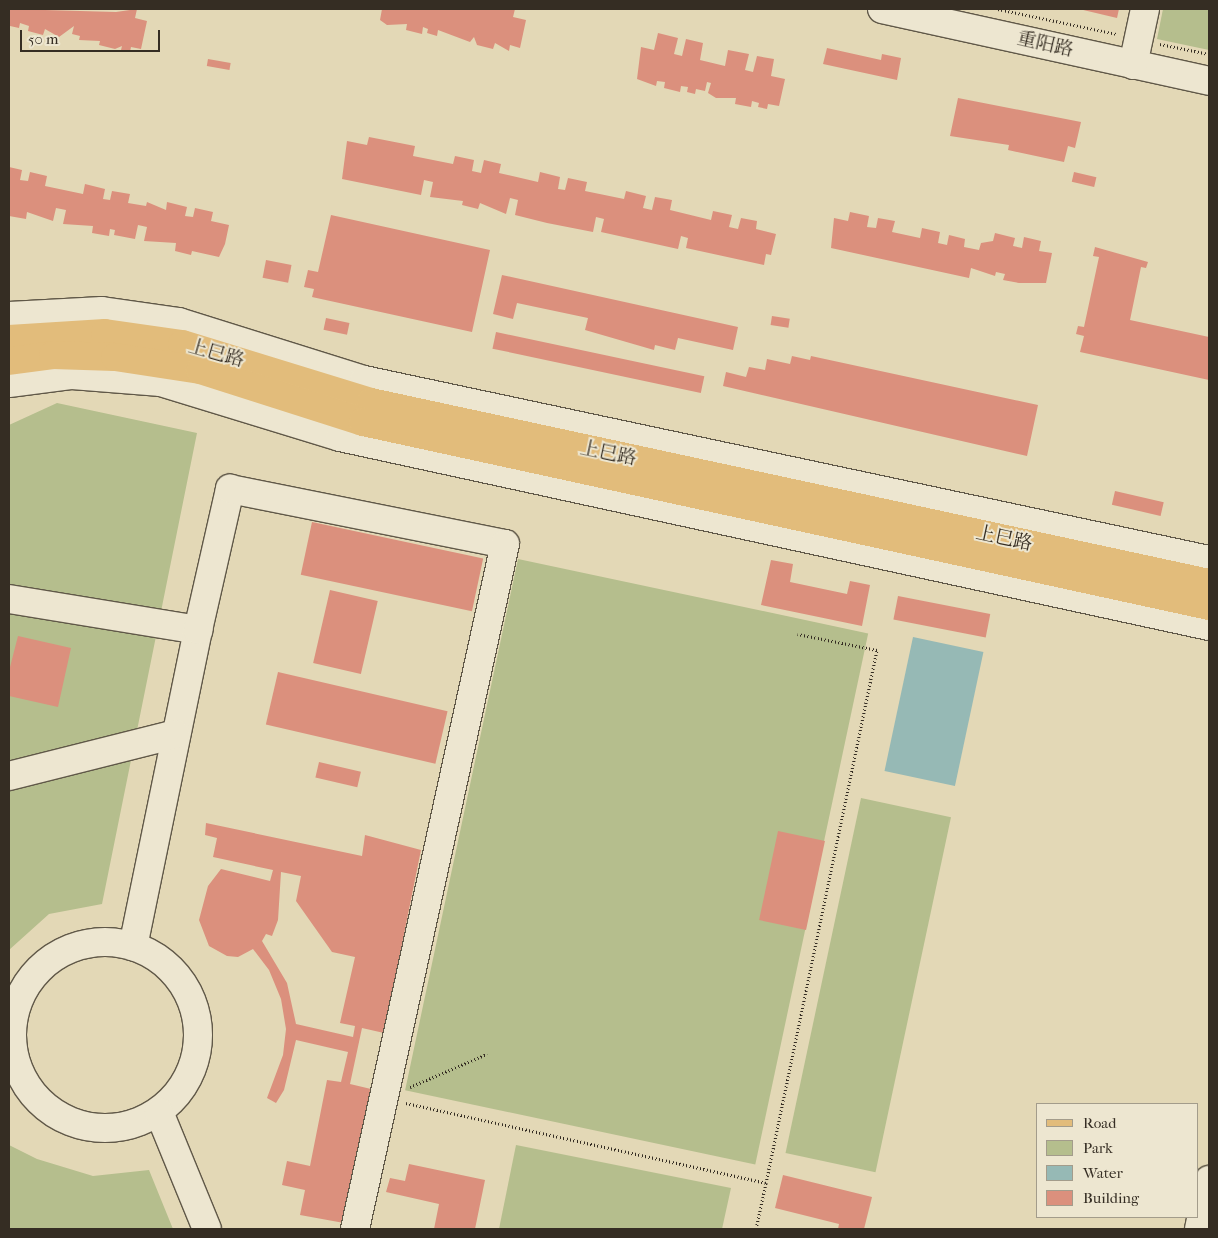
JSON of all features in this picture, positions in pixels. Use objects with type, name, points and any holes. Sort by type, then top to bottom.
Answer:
[{"type":"main road","name":"上巳路","points":[[9,339],[105,333],[182,344],[371,402],[1209,583]]},
{"type":"main road","name":"上巳路","points":[[9,361],[83,355],[190,368],[362,422],[1209,606]]},
{"type":"street","name":"重阳路","points":[[882,9],[1136,52],[1209,81]]},
{"type":"street","points":[[1136,52],[1145,9]]},
{"type":"street","points":[[9,316],[102,311],[179,322],[364,380],[1209,560]]},
{"type":"street","points":[[9,383],[72,375],[161,382],[340,437],[1209,626]]},
{"type":"street","points":[[133,946],[198,630],[230,489],[505,544],[355,1229]]},
{"type":"street","points":[[9,599],[198,630]]},
{"type":"street","points":[[9,776],[176,734]]},
{"type":"street","points":[[107,942],[133,946],[160,959],[181,980],[196,1017],[199,1036],[194,1066],[180,1092],[159,1112],[133,1125],[96,1128],[52,1112],[20,1096],[18,1070],[10,1044],[13,1017],[21,993],[36,971],[57,955],[81,945],[107,942]]},
{"type":"street","points":[[159,1112],[207,1229]]},
{"type":"street","points":[[1199,1229],[1209,1180]]},
{"type":"path","points":[[998,9],[1136,52],[1209,54]]},
{"type":"path","points":[[756,1229],[877,650],[798,634]]},
{"type":"path","points":[[384,1098],[487,1054]]},
{"type":"path","points":[[384,1098],[766,1183]]},
{"type":"green space","points":[[1163,9],[1209,9],[1209,50],[1157,39]]},
{"type":"green space","points":[[57,403],[197,433],[102,904],[49,914],[9,950],[9,425]]},
{"type":"green space","points":[[518,559],[868,633],[755,1165],[405,1090]]},
{"type":"green space","points":[[861,798],[951,817],[876,1172],[786,1153]]},
{"type":"green space","points":[[9,1145],[37,1159],[93,1176],[149,1170],[173,1229],[9,1229]]},
{"type":"green space","points":[[516,1145],[731,1188],[722,1229],[499,1229]]},
{"type":"water","points":[[913,637],[983,652],[955,786],[885,771]]},
{"type":"building","points":[[9,9],[116,12],[137,9],[135,18],[147,21],[141,49],[131,47],[130,52],[121,50],[122,46],[115,49],[99,45],[100,41],[79,40],[80,36],[72,34],[74,26],[59,37],[45,29],[43,35],[28,31],[29,26],[20,23],[19,28],[10,26]]},
{"type":"building","points":[[382,9],[515,9],[513,17],[526,20],[520,48],[510,45],[509,51],[495,43],[493,49],[477,45],[474,37],[470,42],[438,30],[437,36],[427,33],[428,29],[423,27],[422,34],[406,30],[407,24],[387,25],[380,20]]},
{"type":"building","points":[[1079,9],[1119,9],[1117,18]]},
{"type":"building","points":[[658,33],[678,38],[674,54],[682,56],[686,39],[703,43],[700,60],[725,66],[728,50],[749,54],[745,70],[753,72],[757,56],[774,59],[771,76],[785,79],[779,106],[768,104],[767,109],[758,107],[759,103],[752,101],[751,107],[735,104],[736,98],[716,98],[708,93],[711,83],[707,82],[705,91],[696,89],[695,94],[687,92],[688,87],[681,86],[680,92],[664,88],[665,82],[657,81],[656,86],[637,79],[641,47],[654,50]]},
{"type":"building","points":[[827,48],[881,60],[882,54],[901,58],[897,80],[823,64]]},
{"type":"building","points":[[208,59],[231,63],[229,70],[207,66]]},
{"type":"building","points":[[958,98],[1081,122],[1075,148],[1068,146],[1064,162],[1008,150],[1009,145],[950,136]]},
{"type":"building","points":[[369,137],[415,146],[413,156],[453,164],[455,156],[474,160],[472,171],[481,173],[484,160],[501,164],[499,173],[538,182],[540,172],[560,177],[558,189],[565,190],[568,178],[587,182],[585,191],[624,199],[626,191],[646,196],[643,208],[652,210],[655,197],[672,200],[670,210],[711,220],[713,211],[732,215],[729,227],[738,229],[741,218],[757,221],[756,229],[776,234],[771,255],[766,254],[764,265],[686,248],[688,238],[681,236],[678,249],[601,232],[604,219],[596,217],[593,232],[547,223],[515,215],[518,200],[510,198],[506,214],[480,203],[478,209],[462,205],[463,201],[430,197],[433,182],[424,180],[421,195],[342,179],[347,141],[367,145]]},
{"type":"building","points":[[9,167],[22,170],[20,180],[28,181],[30,172],[47,176],[45,186],[83,194],[85,184],[105,189],[103,199],[110,200],[112,191],[130,194],[128,203],[146,206],[147,202],[166,210],[167,202],[187,207],[185,216],[193,217],[195,208],[213,212],[211,221],[229,225],[225,244],[219,257],[192,251],[191,255],[175,251],[176,243],[144,241],[147,227],[138,225],[135,239],[114,235],[115,230],[110,229],[109,236],[92,233],[93,226],[63,224],[66,210],[56,208],[53,221],[27,212],[26,219],[9,216]]},
{"type":"building","points":[[1074,172],[1096,177],[1094,187],[1072,182]]},
{"type":"building","points":[[850,212],[869,216],[867,227],[876,228],[878,218],[895,221],[892,232],[920,238],[922,228],[940,232],[938,243],[947,245],[949,235],[965,239],[964,247],[979,250],[981,243],[993,241],[995,233],[1015,238],[1013,246],[1022,248],[1024,237],[1041,241],[1039,251],[1052,253],[1046,283],[1019,283],[1003,280],[1005,274],[996,272],[995,276],[971,268],[969,278],[831,248],[834,218],[848,221]]},
{"type":"building","points":[[331,215],[490,250],[472,332],[312,297],[314,289],[304,287],[308,270],[318,272]]},
{"type":"building","points":[[1095,247],[1148,262],[1146,268],[1141,267],[1130,320],[1209,337],[1209,380],[1080,352],[1084,336],[1076,334],[1078,326],[1084,327],[1099,257],[1093,256]]},
{"type":"building","points":[[266,260],[292,265],[288,283],[263,278]]},
{"type":"building","points":[[502,275],[738,327],[733,350],[678,338],[675,350],[655,345],[654,350],[585,330],[588,318],[517,303],[513,319],[493,314]]},
{"type":"building","points":[[772,316],[790,319],[788,328],[771,325]]},
{"type":"building","points":[[326,318],[349,323],[347,335],[324,330]]},
{"type":"building","points":[[496,332],[704,376],[701,393],[492,349]]},
{"type":"building","points":[[792,356],[810,360],[811,356],[1038,405],[1027,456],[723,386],[726,372],[746,377],[749,367],[765,370],[767,359],[790,364]]},
{"type":"building","points":[[1115,491],[1164,502],[1161,516],[1112,505]]},
{"type":"building","points":[[312,522],[483,558],[472,611],[301,575]]},
{"type":"building","points":[[771,560],[793,564],[790,582],[847,594],[850,581],[870,585],[862,626],[761,605]]},
{"type":"building","points":[[330,590],[378,601],[361,674],[313,663]]},
{"type":"building","points":[[898,596],[990,614],[986,637],[893,620]]},
{"type":"building","points":[[18,636],[71,648],[58,707],[9,696],[9,671]]},
{"type":"building","points":[[278,672],[448,711],[435,764],[266,725]]},
{"type":"building","points":[[319,762],[361,772],[357,787],[315,778]]},
{"type":"building","points":[[206,823],[362,856],[365,835],[421,850],[384,1033],[362,1028],[350,1084],[371,1089],[344,1223],[300,1215],[305,1190],[282,1185],[287,1161],[310,1166],[327,1080],[341,1082],[348,1052],[296,1040],[284,1090],[276,1103],[267,1098],[283,1055],[286,1029],[281,999],[269,970],[253,949],[238,957],[227,956],[209,946],[199,920],[208,886],[221,869],[270,881],[273,870],[213,857],[217,838],[205,835]],"holes":[[[281,872],[301,876],[296,901],[332,952],[355,957],[340,1023],[355,1026],[353,1037],[296,1024],[287,983],[262,941],[266,934],[272,936],[278,920]]]},
{"type":"building","points":[[778,831],[825,841],[806,930],[759,920]]},
{"type":"building","points":[[409,1164],[485,1180],[475,1229],[434,1229],[439,1204],[386,1192],[390,1178],[405,1181]]},
{"type":"building","points":[[783,1175],[872,1197],[864,1229],[838,1229],[839,1224],[775,1208]]}]
